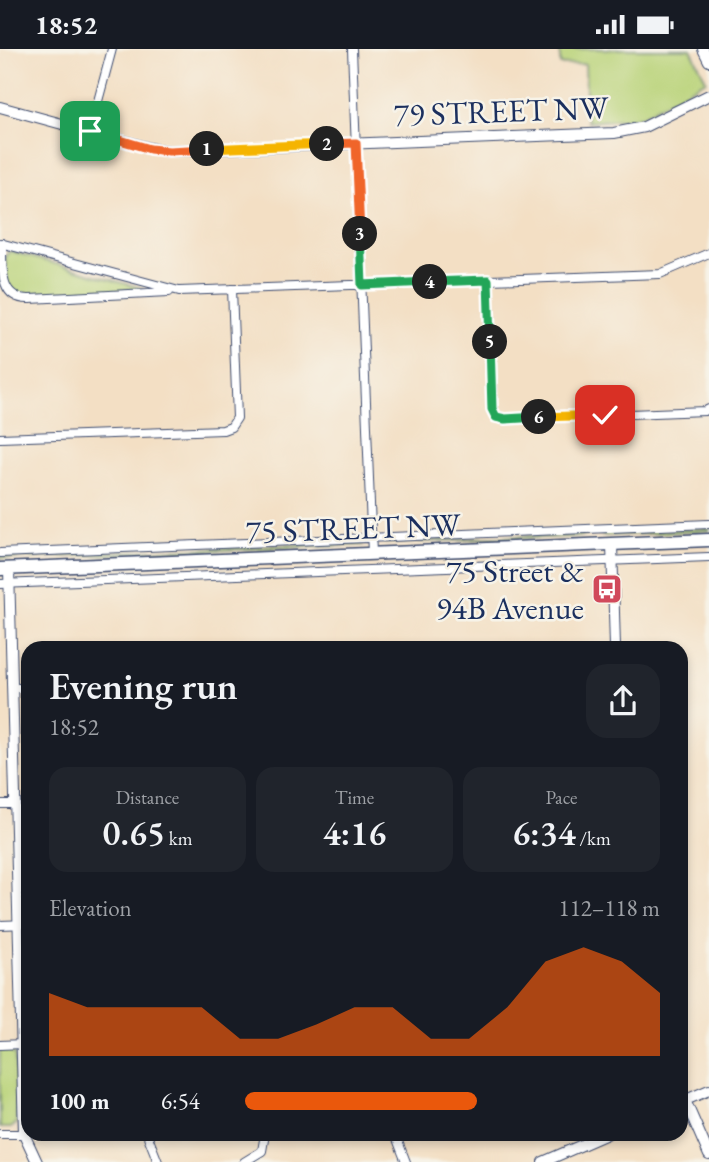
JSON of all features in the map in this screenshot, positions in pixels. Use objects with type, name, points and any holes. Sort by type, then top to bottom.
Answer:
[{"type":"main road","name":"75 STREET NW","points":[[4,569],[709,540]]},
{"type":"street","points":[[90,131],[112,49]]},
{"type":"street","points":[[352,49],[372,554]]},
{"type":"street","points":[[703,49],[709,61]]},
{"type":"street","name":"79 STREET NW","points":[[0,107],[150,149],[169,151],[614,134],[644,127],[709,95]]},
{"type":"street","points":[[178,291],[1,243],[3,287],[7,294],[14,298],[30,299],[178,291],[660,274],[709,253]]},
{"type":"street","points":[[488,280],[492,409],[496,417],[505,419],[709,409]]},
{"type":"street","points":[[0,438],[223,430],[231,427],[237,418],[232,289]]},
{"type":"street","name":"75 STREET NW","points":[[0,553],[709,524]]},
{"type":"street","points":[[612,544],[615,641]]},
{"type":"street","name":"75 STREET NW","points":[[5,584],[709,557]]},
{"type":"street","points":[[4,569],[13,688],[21,890]]},
{"type":"street","points":[[13,688],[21,688]]},
{"type":"street","points":[[0,804],[16,804]]},
{"type":"street","points":[[0,925],[21,924]]},
{"type":"street","points":[[0,1045],[21,1044]]},
{"type":"street","points":[[688,1095],[709,1090]]},
{"type":"street","points":[[688,1110],[709,1155]]},
{"type":"street","points":[[0,1134],[21,1134]]},
{"type":"street","points":[[27,1141],[37,1162]]},
{"type":"street","points":[[150,1141],[158,1162]]},
{"type":"street","points":[[244,1162],[262,1151],[264,1141]]},
{"type":"street","points":[[398,1141],[406,1162]]},
{"type":"street","points":[[542,1162],[591,1141]]},
{"type":"green space","points":[[560,49],[691,49],[706,80],[638,118],[587,122],[585,64],[560,65]]},
{"type":"green space","points":[[10,251],[141,288],[14,294],[8,290],[5,256]]},
{"type":"green space","points":[[709,528],[709,531],[602,536],[602,532]]},
{"type":"green space","points":[[597,533],[578,537],[385,543],[385,541]]},
{"type":"green space","points":[[363,542],[363,545],[0,559],[0,556]]},
{"type":"green space","points":[[8,1049],[15,1055],[17,1123],[11,1128],[0,1128],[0,1050]]},
{"type":"place","name":"75 Street & 94B Avenue","points":[[607,589]]},
{"type":"route","points":[[90,131],[150,149],[169,151],[356,143],[362,285],[488,280],[492,409],[496,417],[505,419],[605,415]]}]
